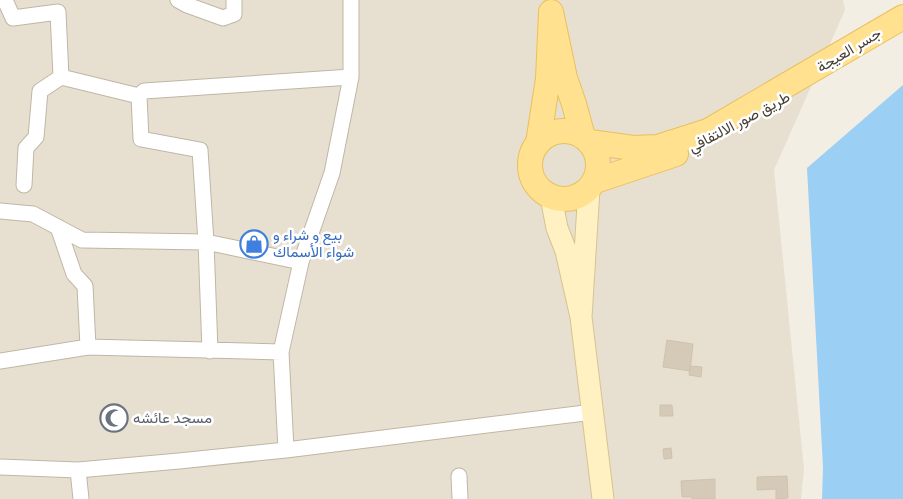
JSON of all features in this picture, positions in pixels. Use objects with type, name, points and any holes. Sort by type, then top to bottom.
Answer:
[{"type":"main road","points":[[550,6],[565,78],[587,139],[596,151],[598,161],[598,171],[592,185],[581,195],[571,199],[551,197],[538,187],[531,173],[531,157],[538,143],[548,79],[550,6]]},
{"type":"main road","name":"جسر العيجة","points":[[796,86],[903,17]]},
{"type":"main road","name":"جسر العيجة","points":[[796,86],[903,27]]},
{"type":"main road","name":"طريق صور الالتفافي","points":[[587,139],[633,148],[658,147],[708,131],[796,86]]},
{"type":"main road","name":"طريق صور الالتفافي","points":[[592,185],[696,147],[796,86]]},
{"type":"main road","points":[[538,143],[546,136],[564,131],[587,139]]},
{"type":"street","points":[[5,0],[14,18],[59,6],[61,77]]},
{"type":"street","points":[[178,0],[187,6],[223,18],[234,14],[234,0]]},
{"type":"street","points":[[286,450],[281,352],[301,262],[332,173],[351,77],[351,0]]},
{"type":"street","points":[[24,185],[26,148],[36,137],[40,91],[61,77],[139,96]]},
{"type":"street","points":[[210,350],[200,150],[141,139],[139,96],[144,91],[351,77]]},
{"type":"street","points":[[581,317],[592,185]]},
{"type":"street","points":[[551,197],[557,228],[566,251],[581,317],[603,499]]},
{"type":"street","points":[[0,211],[34,214],[82,240],[206,242],[301,262]]},
{"type":"street","points":[[58,227],[74,274],[85,286],[88,347]]},
{"type":"street","points":[[0,361],[88,347],[281,352]]},
{"type":"street","points":[[0,467],[78,470],[286,450],[593,412]]},
{"type":"street","points":[[78,470],[81,499]]},
{"type":"street","points":[[459,476],[460,499]]},
{"type":"shaded area","points":[[0,0],[843,0],[845,10],[774,170],[804,469],[801,499],[0,499]]},
{"type":"water","points":[[903,85],[903,499],[822,499],[823,468],[807,168]]},
{"type":"building","points":[[667,340],[693,344],[690,371],[663,367]]},
{"type":"building","points":[[690,366],[702,367],[701,377],[689,375]]},
{"type":"building","points":[[660,405],[672,405],[673,416],[660,416]]},
{"type":"building","points":[[671,448],[672,458],[664,459],[663,449]]},
{"type":"building","points":[[787,476],[788,498],[776,499],[776,489],[757,490],[757,477]]},
{"type":"building","points":[[715,479],[715,499],[682,497],[681,481]]},
{"type":"place","name":"بيع و شراء و شواء الأسماك","points":[[254,244]]},
{"type":"place","name":"مسجد عائشه","points":[[114,418]]}]
